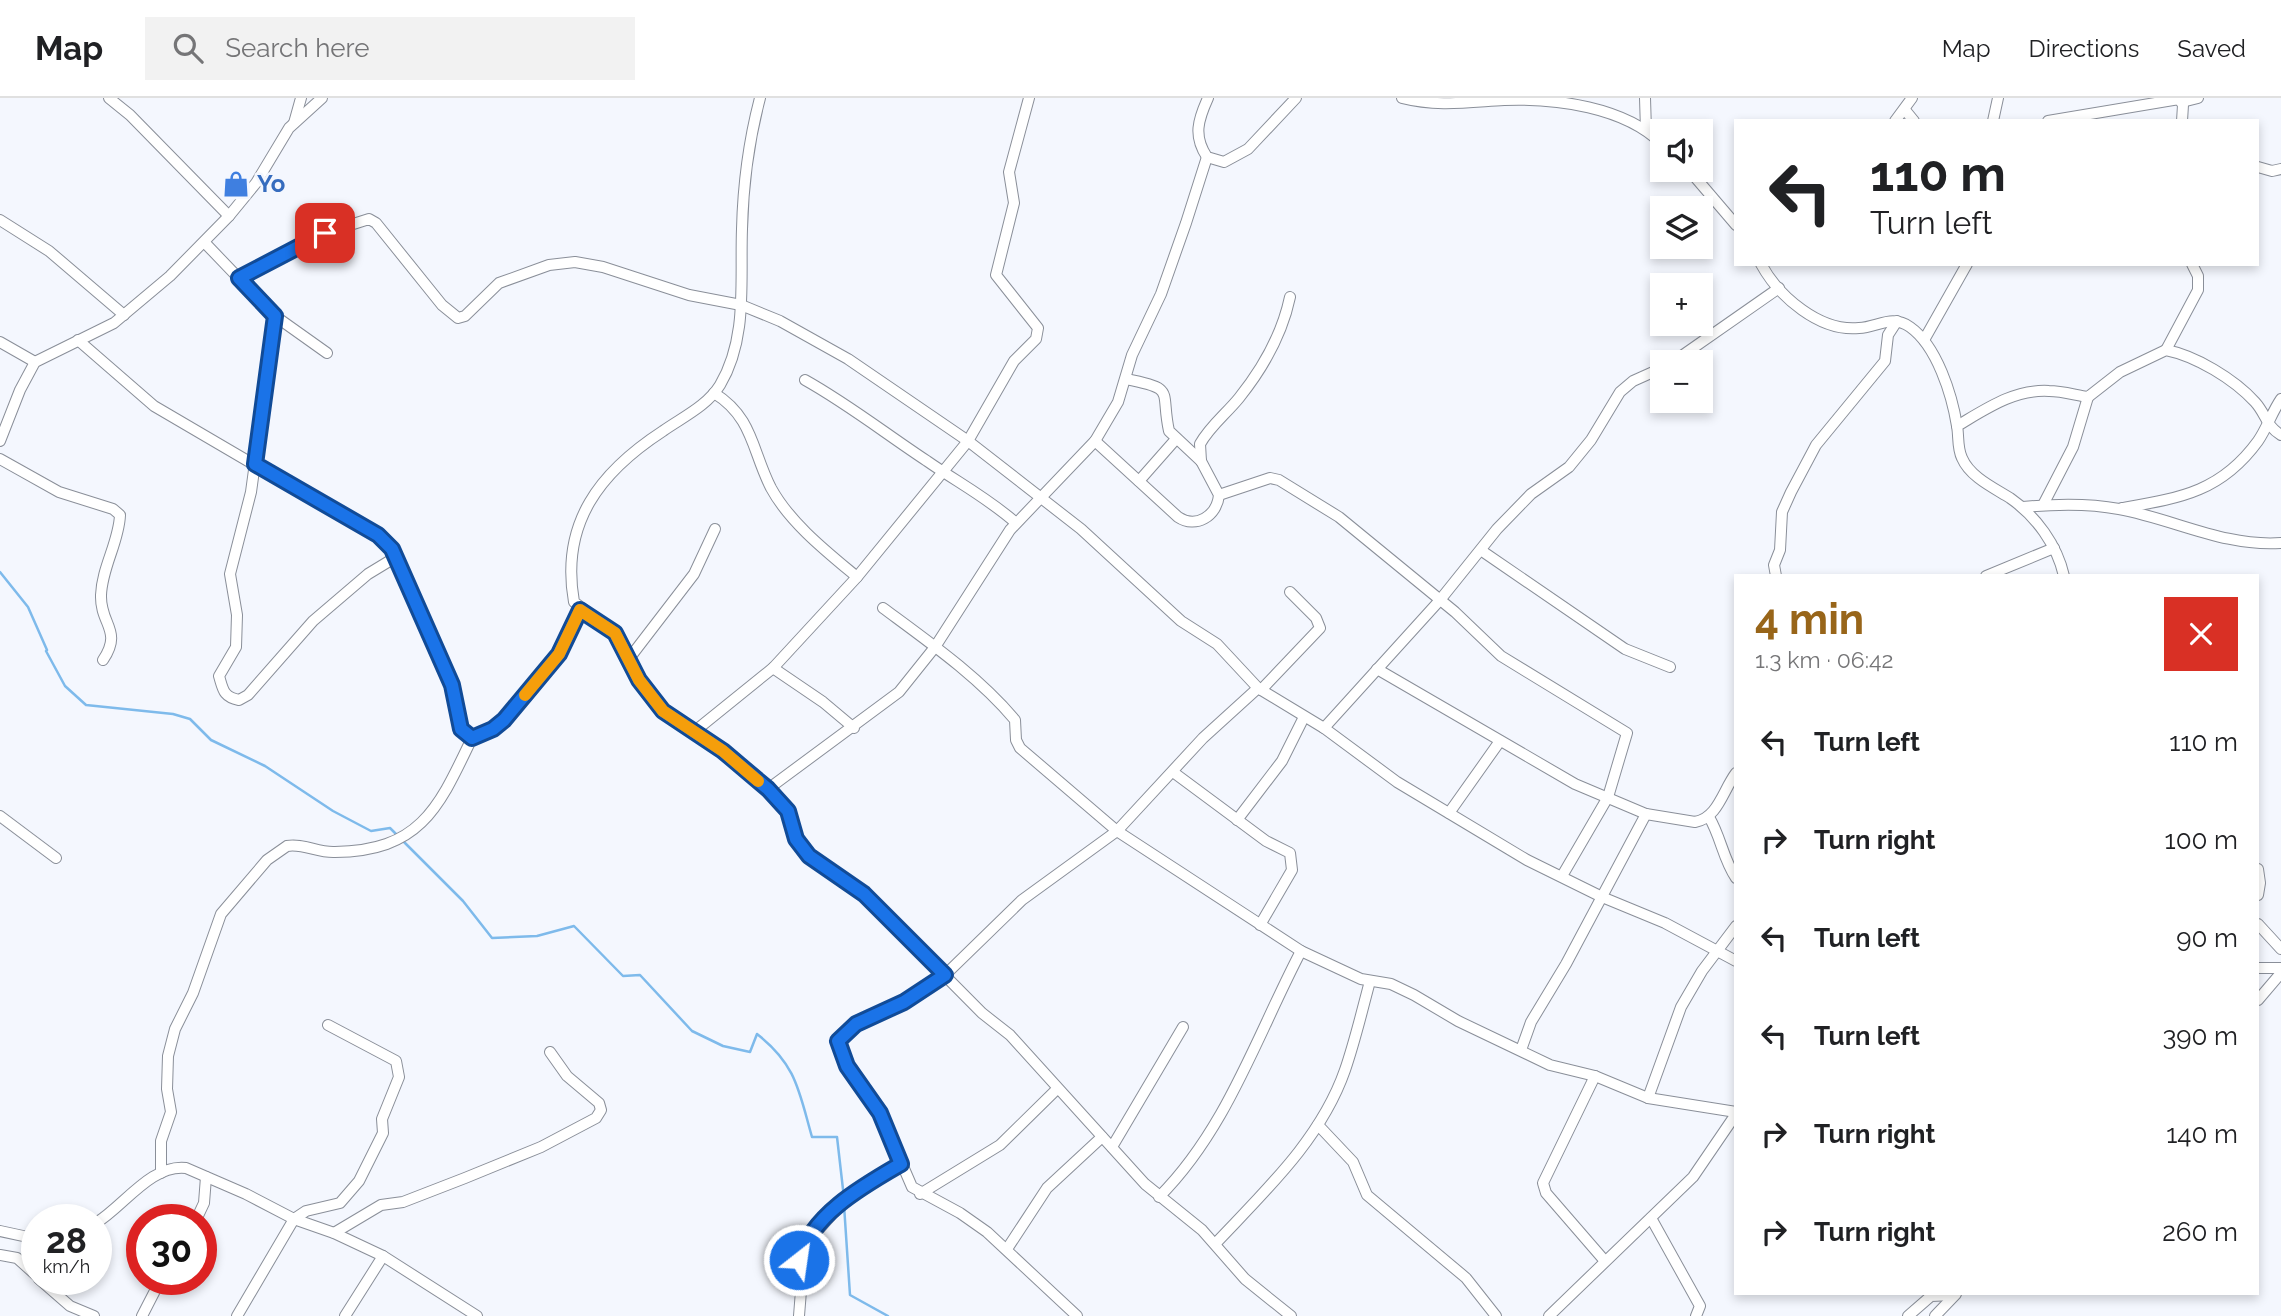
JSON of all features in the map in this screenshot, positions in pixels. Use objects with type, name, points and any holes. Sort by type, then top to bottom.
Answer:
[{"type":"street","points":[[108,98],[130,115],[229,216]]},
{"type":"street","points":[[0,441],[20,390],[35,362],[124,315],[205,243],[256,183],[293,123],[301,98]]},
{"type":"street","points":[[293,123],[322,98]]},
{"type":"street","points":[[760,98],[744,199],[738,340],[727,371],[714,393],[618,463],[593,493],[581,521],[574,550],[572,594],[580,610],[615,633],[628,660],[663,711],[695,731],[768,789],[788,811],[796,839],[809,856],[864,894],[982,1013],[1010,1035],[1056,1090],[1159,1197],[1216,1243],[1245,1279],[1291,1316]]},
{"type":"street","points":[[695,731],[773,668],[857,577],[944,473],[968,441],[1014,361],[1036,339],[1038,328],[996,275],[1014,203],[1009,173],[1029,98]]},
{"type":"street","points":[[1208,98],[1197,133],[1199,145],[1207,157],[1224,162],[1239,156],[1296,98]]},
{"type":"street","points":[[1402,98],[1444,104],[1508,100],[1564,103],[1611,114],[1650,134]]},
{"type":"street","points":[[1645,98],[1646,130]]},
{"type":"street","points":[[1897,119],[1912,98]]},
{"type":"street","points":[[1993,119],[1998,98]]},
{"type":"street","points":[[2061,119],[2198,98]]},
{"type":"street","points":[[2180,100],[2182,119]]},
{"type":"street","points":[[1905,110],[1912,119]]},
{"type":"street","points":[[768,789],[854,728],[899,692],[935,647],[998,545],[1095,441],[1113,411],[1141,331],[1161,293],[1207,157]]},
{"type":"street","points":[[2259,167],[2272,171],[2281,169]]},
{"type":"street","points":[[1699,182],[1734,223]]},
{"type":"street","points":[[239,278],[313,238],[369,219],[376,223],[442,305],[458,318],[472,311],[499,283],[564,262],[590,264],[689,295],[741,305],[780,321],[848,359],[968,441],[1080,529],[1181,621],[1217,644],[1260,689],[1324,728],[1397,782],[1527,860],[1602,897],[1665,923],[1734,960]]},
{"type":"street","points":[[0,220],[49,251],[124,315]]},
{"type":"street","points":[[205,243],[275,316],[327,353]]},
{"type":"street","points":[[1762,266],[1779,288],[1812,316],[1841,327],[1857,329],[1888,320],[1897,321],[1912,328],[1924,340],[1943,376],[1957,426],[1962,458],[1970,470],[2023,507],[2054,548],[2063,574]]},
{"type":"street","points":[[1924,340],[1965,266]]},
{"type":"street","points":[[2043,505],[2073,447],[2088,397],[2120,372],[2166,350],[2198,290],[2198,276],[2193,266]]},
{"type":"street","points":[[1690,350],[1779,288]]},
{"type":"street","points":[[1095,441],[1169,509],[1190,524],[1198,523],[1217,505],[1219,495],[1199,453],[1205,435],[1237,400],[1275,343],[1290,297]]},
{"type":"street","points":[[275,316],[255,464],[230,574],[237,615],[236,647],[219,676],[222,690],[228,696],[239,700],[248,695],[313,621],[368,575],[396,557]]},
{"type":"street","points":[[1776,574],[1774,565],[1780,551],[1782,512],[1791,492],[1816,445],[1885,361],[1888,335],[1897,321]]},
{"type":"street","points":[[78,340],[154,406],[378,535],[392,549],[452,685],[461,729],[472,738]]},
{"type":"street","points":[[0,342],[35,362]]},
{"type":"street","points":[[2166,350],[2191,358],[2237,386],[2257,404],[2267,425],[2281,435]]},
{"type":"street","points":[[1324,728],[1440,600],[1497,529],[1531,494],[1562,474],[1582,451],[1620,392],[1633,381],[1650,373]]},
{"type":"street","points":[[1126,379],[1163,390],[1167,396],[1169,431],[1201,461]]},
{"type":"street","points":[[806,380],[859,411],[944,473],[977,491],[1016,523]]},
{"type":"street","points":[[1957,426],[2006,398],[2025,392],[2050,390],[2088,397]]},
{"type":"street","points":[[714,393],[737,411],[771,487],[785,508],[857,577]]},
{"type":"street","points":[[2023,507],[2043,505],[2118,508],[2169,500],[2212,485],[2241,462],[2267,425],[2281,399]]},
{"type":"street","points":[[1139,481],[1175,439]]},
{"type":"street","points":[[0,459],[59,492],[113,509],[120,515],[101,593],[102,611],[113,632],[113,645],[103,660]]},
{"type":"street","points":[[1219,495],[1270,478],[1279,480],[1339,517],[1440,600],[1501,656],[1627,733],[1608,797],[1562,876]]},
{"type":"street","points":[[2118,508],[2215,537],[2281,543]]},
{"type":"street","points":[[628,660],[694,574],[715,529]]},
{"type":"street","points":[[1991,574],[2054,548]]},
{"type":"street","points":[[1482,551],[1625,649],[1670,667]]},
{"type":"street","points":[[1077,1316],[1007,1249],[960,1213],[920,1194],[912,1187],[880,1113],[847,1066],[838,1041],[856,1024],[904,1002],[945,975],[1022,900],[1117,831],[1173,772],[1260,689],[1321,628],[1316,618],[1290,592]]},
{"type":"street","points":[[883,608],[935,647],[1015,720],[1016,740],[1020,748],[1117,831],[1301,951],[1370,981],[1391,984],[1458,1021],[1550,1065],[1595,1076],[1648,1098],[1734,1113]]},
{"type":"street","points":[[161,1173],[161,1141],[171,1112],[167,1089],[171,1043],[226,906],[267,860],[288,846],[336,853],[389,845],[409,835],[423,822],[450,785],[472,738],[493,729],[504,720],[544,675],[570,636],[580,610]]},
{"type":"street","points":[[773,668],[814,695],[854,728]]},
{"type":"street","points":[[1377,669],[1575,784],[1646,814],[1695,822],[1709,817],[1734,776]]},
{"type":"street","points":[[1237,820],[1282,761],[1304,716]]},
{"type":"street","points":[[1449,813],[1500,741]]},
{"type":"street","points":[[1173,772],[1273,846],[1287,850],[1293,858],[1292,870],[1260,925]]},
{"type":"street","points":[[1521,1050],[1531,1021],[1646,814]]},
{"type":"street","points":[[0,816],[56,858]]},
{"type":"street","points":[[1709,817],[1734,874]]},
{"type":"street","points":[[2259,925],[2281,948]]},
{"type":"street","points":[[1648,1098],[1681,1007],[1702,971],[1734,932]]},
{"type":"street","points":[[1159,1197],[1195,1157],[1215,1125],[1301,951]]},
{"type":"street","points":[[2259,968],[2281,970]]},
{"type":"street","points":[[2259,999],[2281,970]]},
{"type":"street","points":[[1216,1243],[1282,1174],[1318,1125],[1344,1072],[1370,981]]},
{"type":"street","points":[[237,1316],[294,1219],[306,1211],[340,1203],[359,1181],[383,1133],[382,1119],[400,1077],[396,1061],[328,1025]]},
{"type":"street","points":[[1112,1147],[1184,1027]]},
{"type":"street","points":[[334,1233],[381,1205],[402,1202],[465,1178],[541,1147],[596,1118],[601,1106],[567,1076],[550,1052]]},
{"type":"street","points":[[1595,1076],[1543,1183],[1546,1193],[1604,1260]]},
{"type":"street","points":[[920,1194],[1000,1145],[1056,1090]]},
{"type":"street","points":[[1549,1316],[1693,1177],[1734,1116]]},
{"type":"street","points":[[1318,1125],[1353,1163],[1367,1195],[1466,1278],[1496,1316]]},
{"type":"street","points":[[1007,1249],[1047,1188],[1102,1137]]},
{"type":"street","points":[[799,1316],[802,1278],[799,1260],[802,1248],[844,1201],[901,1164]]},
{"type":"street","points":[[112,1211],[161,1173],[176,1167],[246,1194],[294,1219],[334,1233],[383,1256],[477,1316]]},
{"type":"street","points":[[204,1204],[206,1177]]},
{"type":"street","points":[[1651,1218],[1700,1306],[1696,1316]]},
{"type":"street","points":[[0,1231],[21,1236]]},
{"type":"street","points":[[0,1255],[17,1258],[21,1262]]},
{"type":"street","points":[[345,1316],[383,1256]]},
{"type":"street","points":[[57,1295],[70,1306],[94,1316]]},
{"type":"street","points":[[142,1316],[153,1295]]},
{"type":"street","points":[[1908,1316],[1931,1296],[1943,1295]]},
{"type":"street","points":[[1935,1316],[1954,1295]]},
{"type":"waterway","points":[[0,572],[28,607],[47,650]]},
{"type":"waterway","points":[[46,651],[65,686],[86,705],[173,714],[190,719],[211,740],[265,766],[333,811],[371,831],[390,828],[396,834]]},
{"type":"waterway","points":[[401,839],[463,901],[492,938],[537,936],[574,926],[623,976],[640,975],[692,1031],[723,1046],[750,1052],[757,1034],[789,1068],[812,1137],[837,1137],[844,1198]]},
{"type":"waterway","points":[[844,1205],[850,1295],[888,1316]]},
{"type":"slow traffic","points":[[525,695],[559,654],[570,636],[580,610],[604,622],[615,633],[639,680],[663,711],[723,751],[758,781]]},
{"type":"place","name":"Yo","points":[[236,184]]},
{"type":"route","points":[[325,233],[290,248],[239,278],[275,316],[255,464],[378,535],[392,549],[452,685],[461,729],[466,735],[472,738],[493,729],[515,709],[559,654],[570,636],[580,610],[604,622],[615,633],[639,680],[663,711],[723,751],[768,789],[788,811],[796,839],[809,856],[864,894],[945,975],[904,1002],[856,1024],[838,1041],[838,1048],[847,1066],[871,1096],[888,1128],[901,1164],[868,1183],[831,1213],[802,1248],[799,1260]]}]
